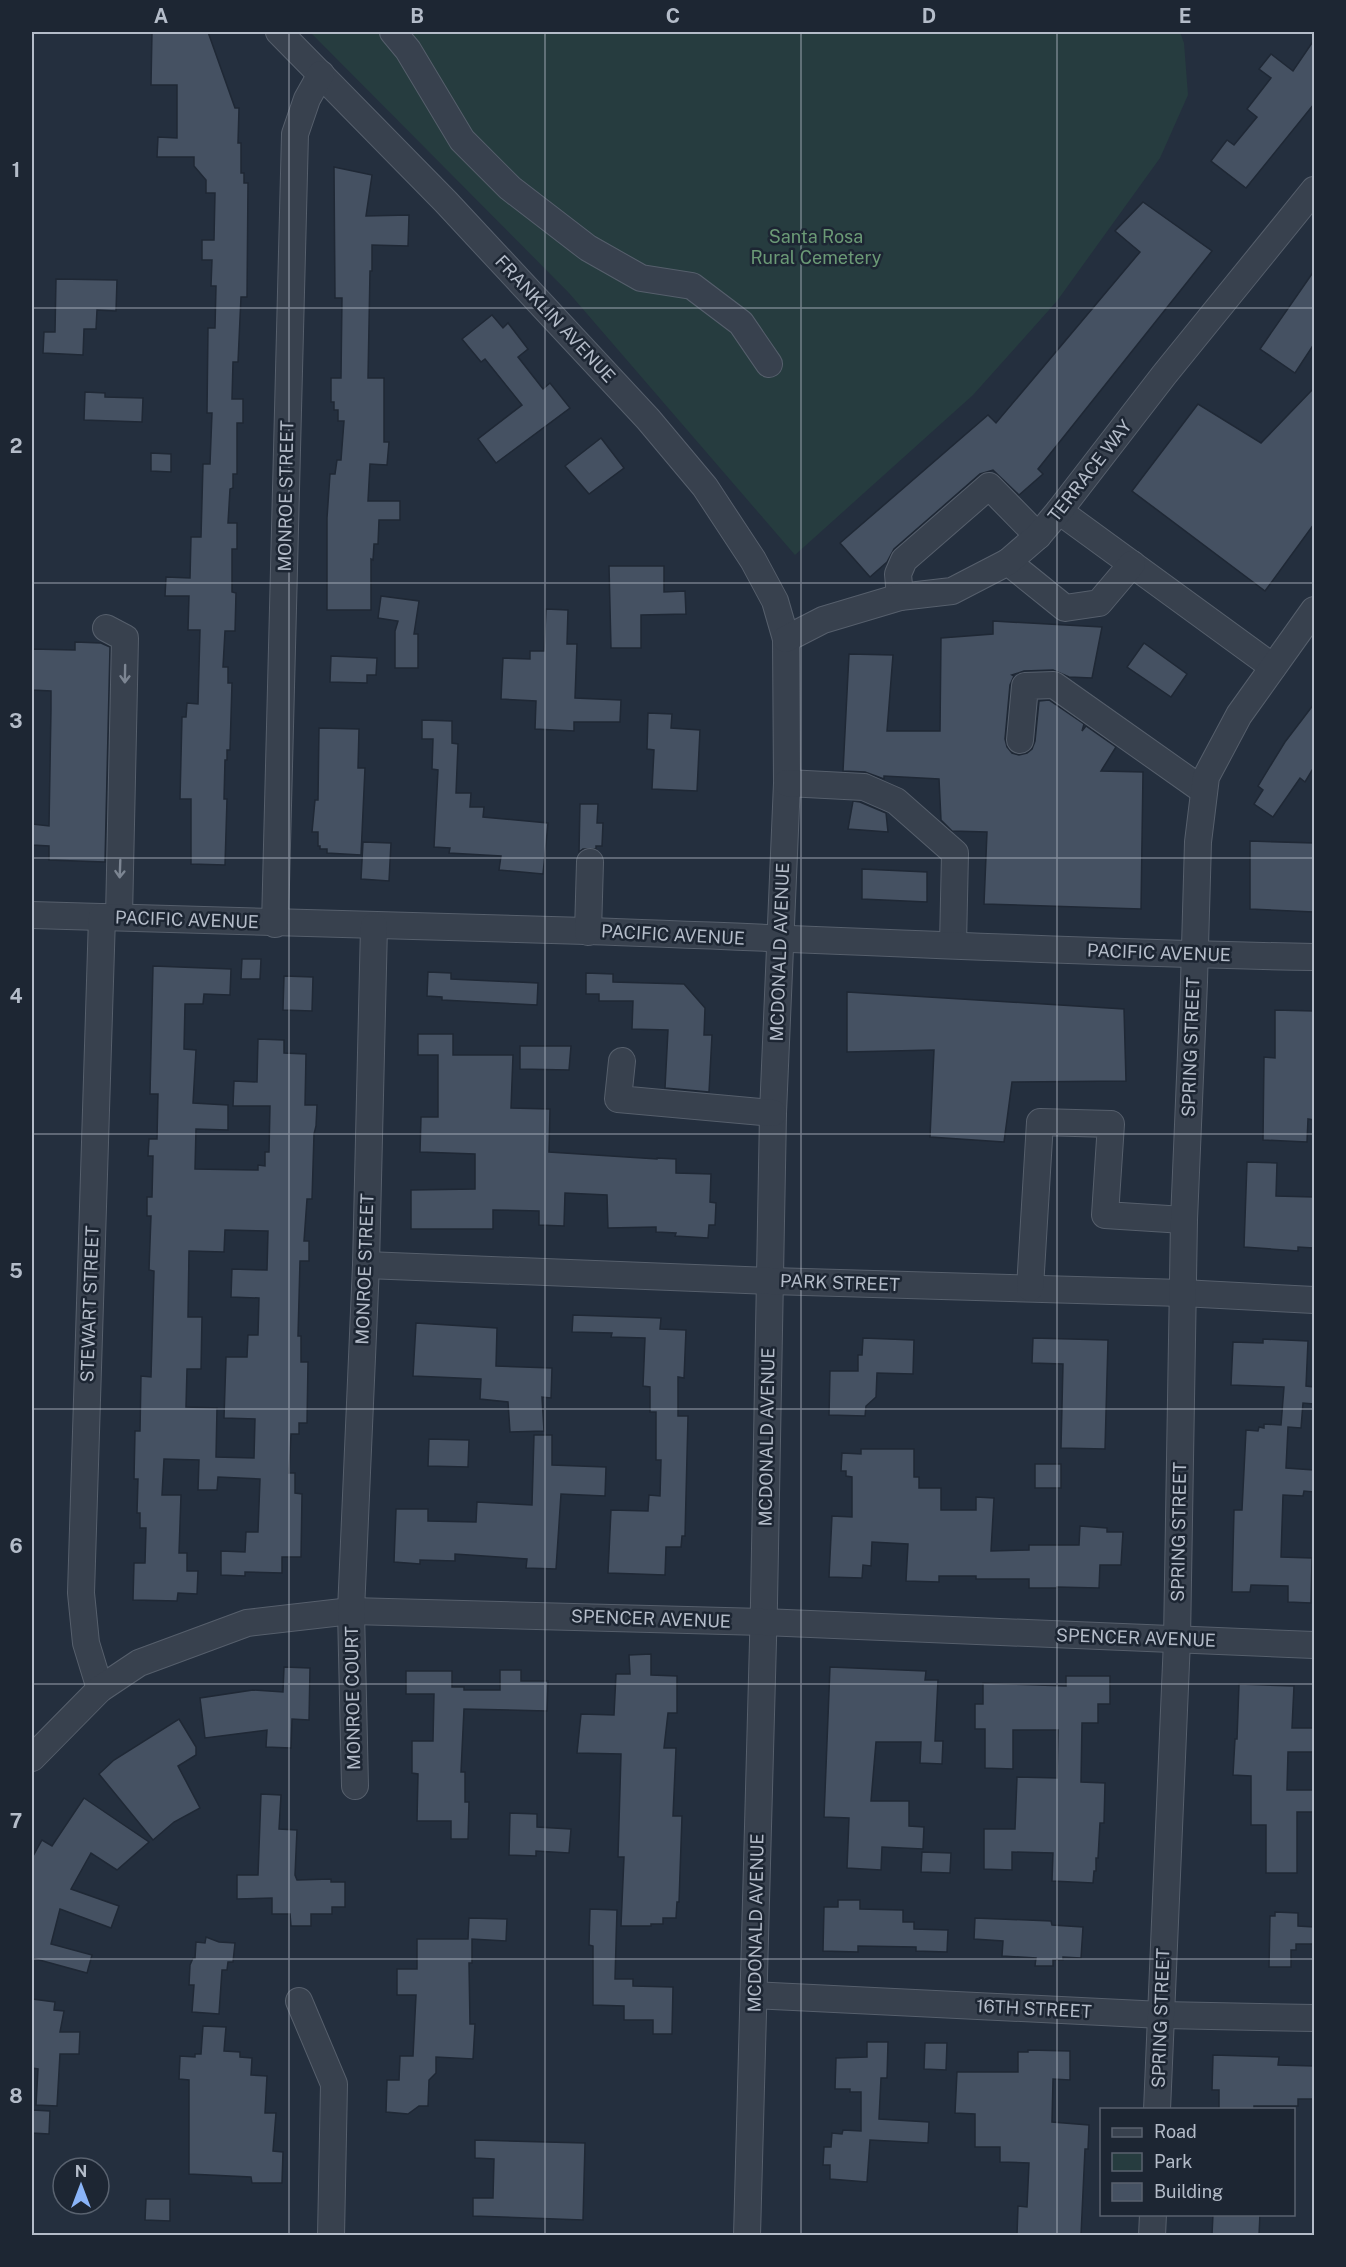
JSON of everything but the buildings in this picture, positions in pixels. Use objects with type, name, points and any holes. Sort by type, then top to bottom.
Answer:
[{"type":"street","name":"FRANKLIN AVENUE","points":[[279,32],[446,202],[648,419],[705,487],[767,584],[786,639]]},
{"type":"street","points":[[393,32],[408,50],[462,140],[510,188],[588,248],[641,278],[692,286],[741,323],[769,364]]},
{"type":"street","name":"MONROE STREET","points":[[275,924],[295,134],[307,99],[321,74]]},
{"type":"street","name":"TERRACE WAY","points":[[786,639],[823,620],[900,597],[952,591],[1008,562],[1038,536],[1059,511],[1164,375],[1314,190]]},
{"type":"street","points":[[900,597],[898,574],[904,560],[989,486],[1038,536]]},
{"type":"street","points":[[1059,511],[1273,667]]},
{"type":"street","points":[[1008,562],[1065,608],[1099,603],[1132,564]]},
{"type":"street","name":"SPRING STREET","points":[[1157,2108],[1177,1640],[1182,1293],[1198,842],[1206,777],[1239,715],[1314,610]]},
{"type":"street","name":"STEWART STREET","points":[[100,1689],[86,1643],[81,1593],[125,638],[106,628]]},
{"type":"street","name":"MCDONALD AVENUE","points":[[747,2235],[771,1281],[773,1113],[787,783],[786,639]]},
{"type":"street","points":[[1020,740],[1025,686],[1054,685],[1204,791]]},
{"type":"street","points":[[787,783],[864,787],[896,801],[955,853],[953,945]]},
{"type":"street","points":[[588,932],[590,862]]},
{"type":"street","name":"PACIFIC AVENUE","points":[[32,915],[588,932],[1195,955],[1314,957]]},
{"type":"street","name":"MONROE STREET","points":[[351,1611],[366,1265],[374,926]]},
{"type":"street","points":[[622,1061],[618,1099],[773,1113]]},
{"type":"street","points":[[1029,1288],[1040,1122],[1111,1124],[1105,1215],[1184,1220]]},
{"type":"street","name":"PARK STREET","points":[[366,1265],[771,1281],[1182,1293],[1314,1300]]},
{"type":"street","name":"SPENCER AVENUE","points":[[32,1758],[100,1689],[139,1663],[247,1623],[351,1611],[763,1622],[1314,1645]]},
{"type":"street","name":"MONROE COURT","points":[[351,1611],[355,1786]]},
{"type":"street","name":"16TH STREET","points":[[754,1995],[1162,2015],[1314,2018]]},
{"type":"street","points":[[299,2001],[334,2084],[331,2235]]},
{"type":"street","points":[[1152,2216],[1152,2235]]},
{"type":"green space","name":"Santa Rosa Rural Cemetery","points":[[310,32],[1180,32],[1184,43],[1188,95],[1160,158],[1057,301],[973,395],[795,555],[569,293]]}]
